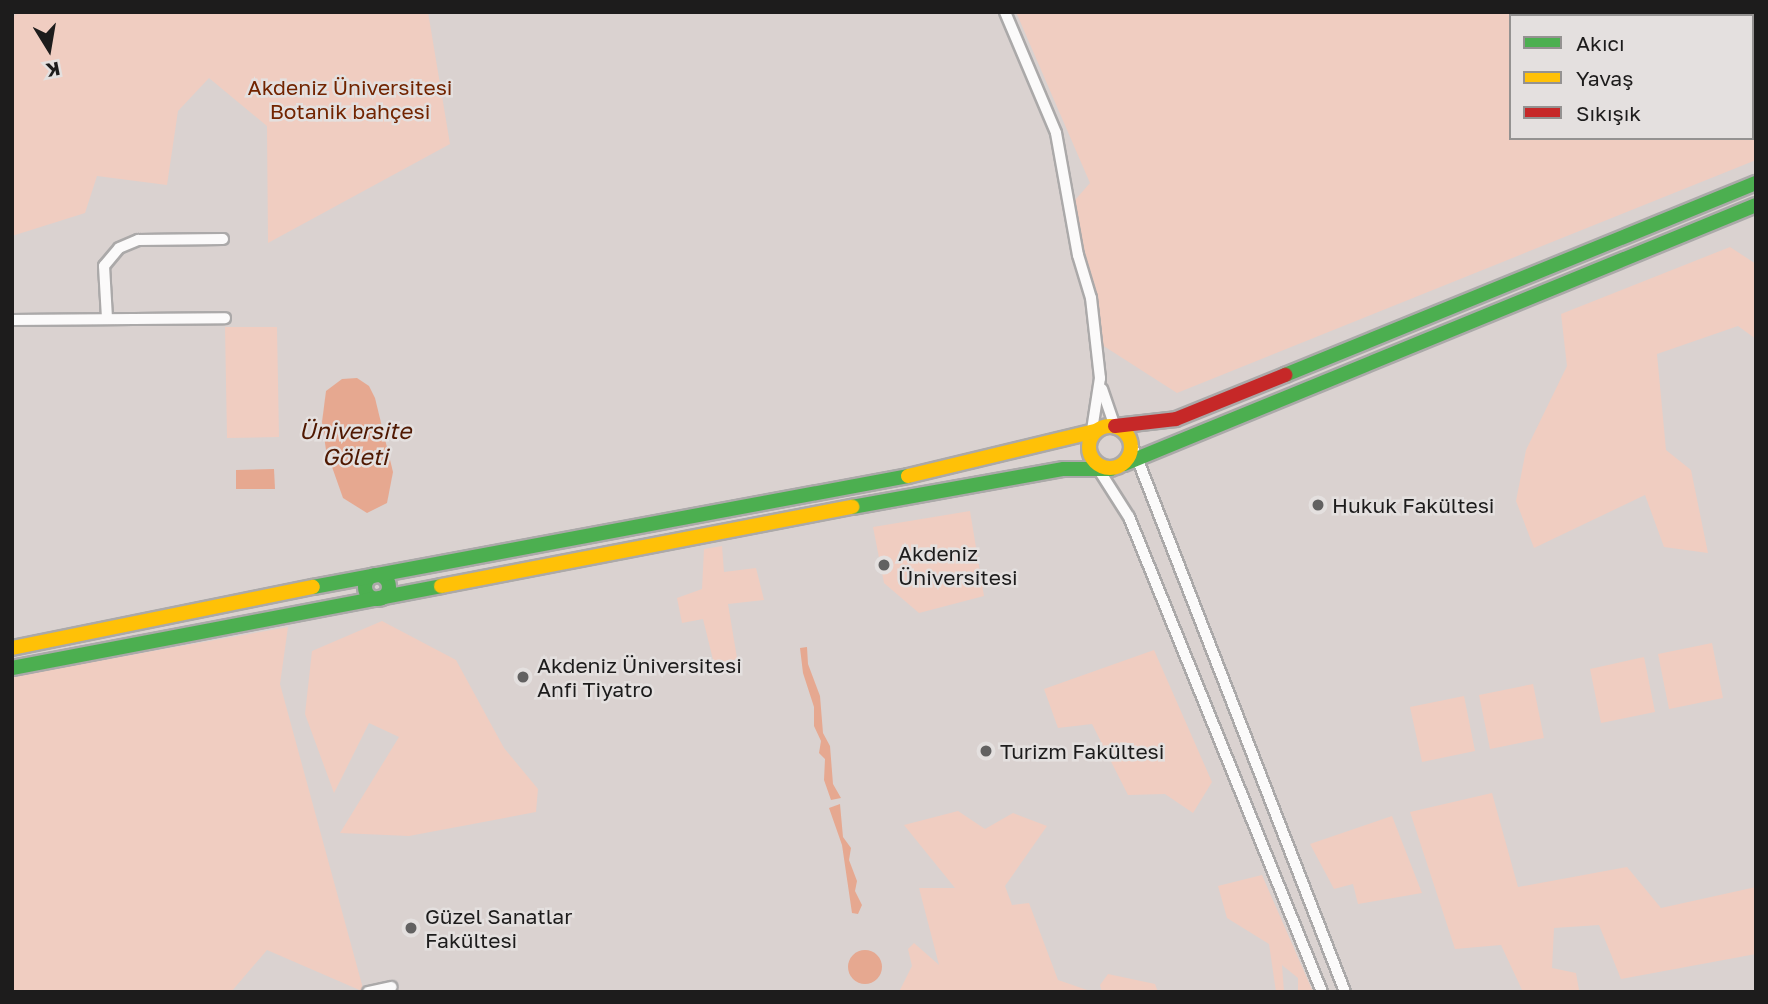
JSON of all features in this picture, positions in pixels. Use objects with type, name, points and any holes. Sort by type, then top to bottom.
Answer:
[{"type":"street","points":[[1005,12],[1056,133],[1100,344],[1100,378],[1093,434],[1115,461],[1345,992]]},
{"type":"street","points":[[12,648],[375,575],[936,471],[1093,434],[1115,426],[1176,419],[1756,183]]},
{"type":"street","points":[[12,668],[934,491],[1115,461],[1756,205]]},
{"type":"street","points":[[107,318],[104,266],[119,248],[138,240],[223,239]]},
{"type":"street","points":[[12,320],[225,318]]},
{"type":"street","points":[[1100,378],[1106,410],[1115,426],[1127,433],[1115,461],[1129,517],[1322,992]]},
{"type":"street","points":[[375,575],[365,589],[370,597],[380,599]]},
{"type":"street","points":[[113,627],[116,647]]},
{"type":"street","points":[[368,992],[391,987]]},
{"type":"shaded area","name":"Akdeniz Üniversitesi","points":[[12,12],[1756,12],[1756,992],[12,992]]},
{"type":"green space","name":"Akdeniz Üniversitesi Botanik bahçesi","points":[[17,12],[428,12],[450,144],[268,243],[267,126],[209,78],[178,111],[167,185],[97,176],[85,213],[12,236],[12,20]]},
{"type":"green space","points":[[1016,12],[1756,12],[1756,160],[1177,393],[1099,343],[1068,208],[1090,183]]},
{"type":"green space","points":[[1730,247],[1756,264],[1756,339],[1738,326],[1657,354],[1666,450],[1691,470],[1708,553],[1664,547],[1645,495],[1534,548],[1516,501],[1526,450],[1567,366],[1561,314]]},
{"type":"green space","points":[[225,327],[277,327],[279,437],[227,438]]},
{"type":"green space","points":[[970,511],[984,596],[919,613],[884,583],[873,527]]},
{"type":"green space","points":[[722,546],[724,572],[756,568],[764,600],[728,604],[737,658],[716,672],[703,619],[682,623],[677,598],[702,589],[704,549]]},
{"type":"green space","points":[[382,621],[456,660],[504,748],[538,789],[536,812],[409,836],[340,833],[399,737],[369,723],[334,793],[305,714],[312,651]]},
{"type":"green space","points":[[288,627],[280,684],[364,992],[267,950],[231,992],[12,992],[12,676]]},
{"type":"green space","points":[[1712,643],[1723,698],[1669,709],[1658,654]]},
{"type":"green space","points":[[1154,650],[1212,782],[1193,813],[1165,794],[1128,795],[1092,724],[1058,728],[1044,689]]},
{"type":"green space","points":[[1644,657],[1655,712],[1601,723],[1590,669]]},
{"type":"green space","points":[[1533,684],[1544,738],[1490,749],[1479,695]]},
{"type":"green space","points":[[1464,696],[1475,751],[1422,762],[1410,707]]},
{"type":"green space","points":[[1492,793],[1518,887],[1627,867],[1661,908],[1756,887],[1756,954],[1621,979],[1599,925],[1554,928],[1552,968],[1576,973],[1579,990],[1523,992],[1501,945],[1455,949],[1410,812]]},
{"type":"green space","points":[[958,811],[985,829],[1013,813],[1047,826],[1005,886],[1012,905],[1029,903],[1058,980],[1093,992],[899,992],[912,966],[908,949],[914,943],[939,965],[919,888],[955,888],[904,825]]},
{"type":"green space","points":[[1392,816],[1422,893],[1358,904],[1353,884],[1334,889],[1310,844]]},
{"type":"green space","points":[[1262,875],[1313,992],[1298,992],[1298,978],[1282,965],[1284,992],[1276,992],[1269,944],[1227,918],[1218,886]]},
{"type":"green space","points":[[1108,974],[1155,984],[1158,992],[1102,992],[1100,985]]},
{"type":"water","name":"Üniversite Göleti","points":[[357,378],[369,386],[375,398],[393,472],[387,503],[367,513],[343,498],[326,450],[322,422],[326,391],[342,379]]},
{"type":"water","points":[[274,469],[275,489],[236,489],[236,470]]},
{"type":"water","points":[[807,647],[808,664],[820,696],[823,733],[830,746],[833,784],[841,798],[831,800],[824,780],[825,759],[819,753],[821,741],[814,726],[814,707],[803,673],[800,648]]},
{"type":"water","points":[[840,804],[843,837],[851,848],[849,860],[857,881],[855,891],[862,905],[858,914],[852,913],[842,845],[829,808]]},
{"type":"water","points":[[865,950],[877,955],[882,967],[877,979],[865,984],[853,979],[848,967],[853,955]]},
{"type":"traffic: fast","points":[[1285,375],[1756,183]]},
{"type":"traffic: fast","points":[[1124,464],[1756,205]]},
{"type":"traffic: fast","points":[[852,507],[1064,469],[1111,469]]},
{"type":"traffic: fast","points":[[313,587],[908,476]]},
{"type":"traffic: fast","points":[[377,575],[388,582],[389,587],[382,598],[377,599],[366,592],[365,587],[372,576],[377,575]]},
{"type":"traffic: fast","points":[[12,668],[441,586]]},
{"type":"traffic: slow","points":[[1110,426],[1125,432],[1131,447],[1125,462],[1110,468],[1095,462],[1089,447],[1095,432],[1110,426]]},
{"type":"traffic: slow","points":[[908,476],[1095,431]]},
{"type":"traffic: slow","points":[[441,586],[852,507]]},
{"type":"traffic: slow","points":[[12,648],[313,587]]},
{"type":"traffic: jam","points":[[1115,426],[1176,419],[1285,375]]},
{"type":"place","name":"Hukuk Fakültesi","points":[[1318,505]]},
{"type":"place","name":"Akdeniz Üniversitesi","points":[[884,565]]},
{"type":"place","name":"Akdeniz Üniversitesi Anfi Tiyatro","points":[[523,677]]},
{"type":"place","name":"Turizm Fakültesi","points":[[986,751]]},
{"type":"place","name":"Güzel Sanatlar Fakültesi","points":[[411,928]]}]
